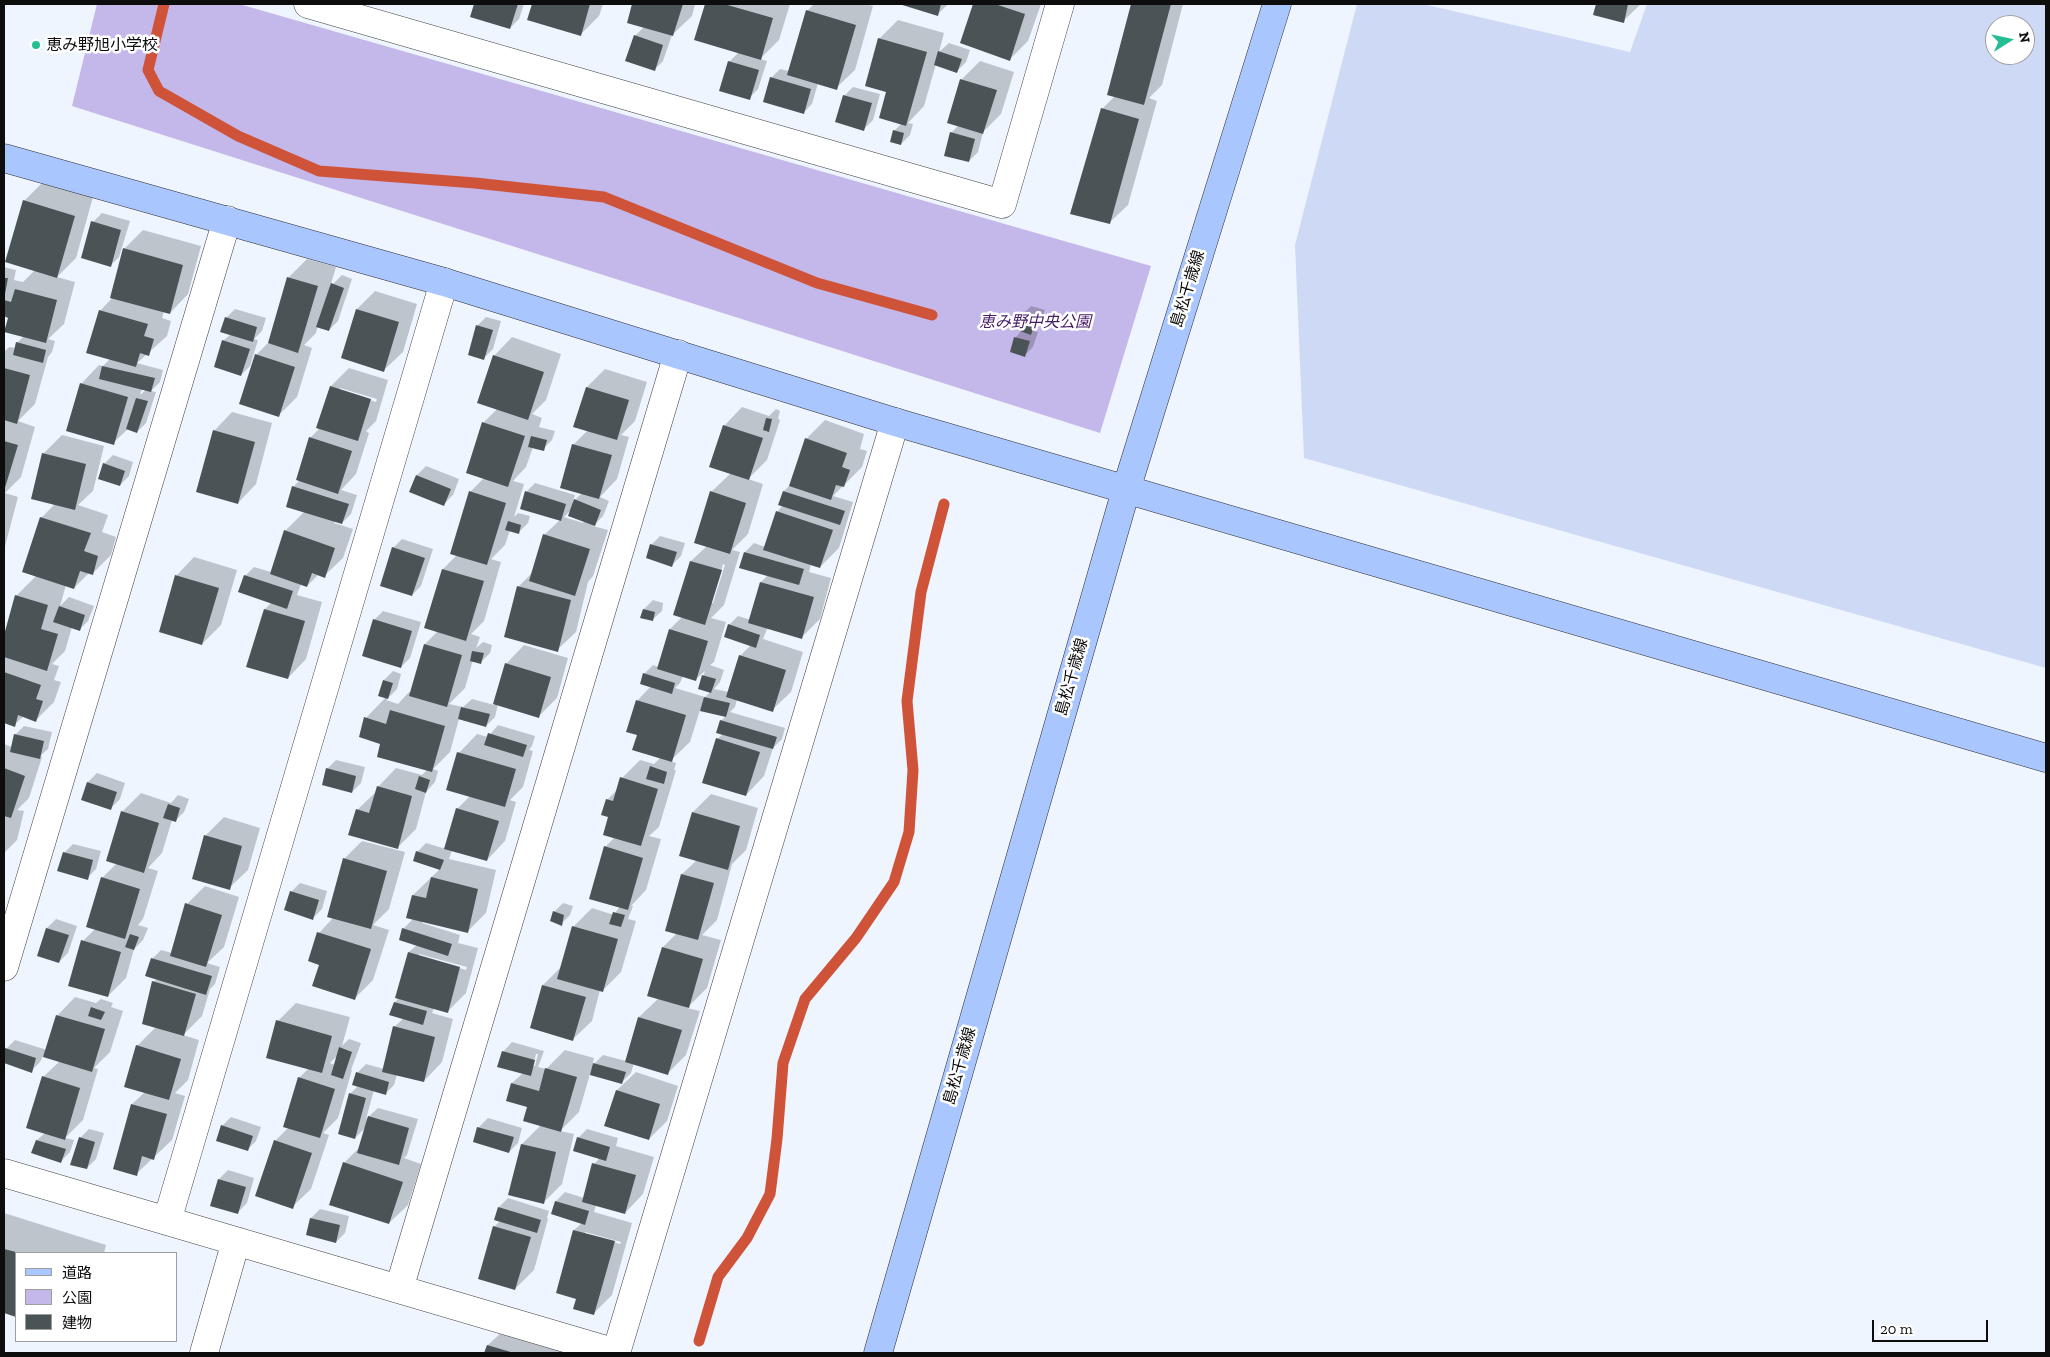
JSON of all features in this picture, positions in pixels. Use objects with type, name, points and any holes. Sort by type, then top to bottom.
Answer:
[{"type":"street","points":[[308,4],[1002,204],[1060,4]]},
{"type":"street","name":"島松千歳線","points":[[878,1353],[1126,490],[1277,4]]},
{"type":"street","points":[[4,158],[444,282],[895,422],[2046,758]]},
{"type":"street","points":[[4,967],[227,220]]},
{"type":"street","points":[[167,1221],[444,282]]},
{"type":"street","points":[[400,1289],[678,354]]},
{"type":"street","points":[[4,1173],[616,1353],[895,422]]},
{"type":"street","points":[[204,1353],[236,1241]]},
{"type":"shaded area","points":[[1357,4],[1423,4],[1630,52],[1647,4],[2046,4],[2046,668],[1304,458],[1295,245]]},
{"type":"green space","name":"恵み野中央公園","points":[[97,4],[239,4],[1151,266],[1100,433],[72,106]]},
{"type":"building","points":[[474,4],[518,4],[510,29],[470,17]]},
{"type":"building","points":[[532,4],[590,4],[581,36],[527,20]]},
{"type":"building","points":[[632,4],[683,4],[673,36],[627,23]]},
{"type":"building","points":[[705,4],[724,4],[773,18],[761,60],[694,40]]},
{"type":"building","points":[[899,4],[941,4],[938,16]]},
{"type":"building","points":[[973,4],[995,4],[1025,14],[1010,61],[960,43]]},
{"type":"building","points":[[1131,4],[1171,4],[1144,105],[1107,95]]},
{"type":"building","points":[[1596,4],[1628,4],[1624,23],[1593,15]]},
{"type":"building","points":[[806,10],[856,25],[837,90],[787,75]]},
{"type":"building","points":[[634,35],[663,45],[655,71],[625,61]]},
{"type":"building","points":[[878,38],[927,52],[906,126],[879,118],[886,92],[865,86]]},
{"type":"building","points":[[938,51],[962,59],[957,73],[934,65]]},
{"type":"building","points":[[728,61],[759,70],[750,100],[719,91]]},
{"type":"building","points":[[770,77],[811,89],[804,114],[763,102]]},
{"type":"building","points":[[960,79],[997,90],[983,134],[947,123]]},
{"type":"building","points":[[843,95],[872,103],[864,131],[835,122]]},
{"type":"building","points":[[1101,108],[1139,119],[1110,224],[1070,214]]},
{"type":"building","points":[[893,130],[904,133],[901,145],[890,142]]},
{"type":"building","points":[[950,132],[975,139],[969,162],[944,156]]},
{"type":"building","points":[[23,200],[75,216],[57,278],[5,262]]},
{"type":"building","points":[[91,221],[121,230],[111,267],[81,258]]},
{"type":"building","points":[[123,248],[183,265],[170,314],[110,298]]},
{"type":"building","points":[[287,277],[318,286],[298,353],[268,343]]},
{"type":"building","points":[[4,278],[8,278],[5,294],[4,294]]},
{"type":"building","points":[[331,283],[344,288],[329,331],[316,327]]},
{"type":"building","points":[[15,289],[57,300],[46,343],[4,332],[8,318],[4,316],[4,300],[11,302]]},
{"type":"building","points":[[356,309],[399,322],[384,372],[341,358]]},
{"type":"building","points":[[99,310],[148,324],[144,336],[154,339],[149,356],[140,353],[136,367],[86,353]]},
{"type":"building","points":[[1021,314],[1036,319],[1031,335],[1017,330]]},
{"type":"building","points":[[225,317],[257,327],[253,342],[220,332]]},
{"type":"building","points":[[476,325],[493,330],[484,360],[468,355]]},
{"type":"building","points":[[1014,337],[1030,341],[1025,357],[1010,352]]},
{"type":"building","points":[[222,340],[250,349],[241,376],[214,367]]},
{"type":"building","points":[[16,342],[46,350],[43,363],[13,355]]},
{"type":"building","points":[[255,354],[295,367],[279,417],[239,404]]},
{"type":"building","points":[[493,355],[544,372],[528,420],[477,403]]},
{"type":"building","points":[[102,366],[155,378],[151,392],[99,379]]},
{"type":"building","points":[[4,368],[30,375],[17,424],[4,420]]},
{"type":"building","points":[[80,383],[128,397],[114,445],[66,431]]},
{"type":"building","points":[[330,386],[371,399],[358,441],[316,428]]},
{"type":"building","points":[[586,387],[629,400],[617,440],[573,427]]},
{"type":"building","points":[[136,398],[148,401],[137,433],[126,429]]},
{"type":"building","points":[[766,418],[772,419],[769,432],[763,430]]},
{"type":"building","points":[[482,422],[525,436],[508,487],[466,473]]},
{"type":"building","points":[[723,425],[763,438],[749,480],[709,467]]},
{"type":"building","points":[[213,430],[255,442],[238,504],[196,492]]},
{"type":"building","points":[[531,436],[547,440],[544,451],[528,447]]},
{"type":"building","points":[[309,437],[352,451],[338,494],[296,480]]},
{"type":"building","points":[[805,438],[847,453],[842,467],[850,470],[844,487],[836,485],[831,500],[789,486]]},
{"type":"building","points":[[4,441],[18,445],[4,491]]},
{"type":"building","points":[[572,444],[612,455],[599,499],[560,488]]},
{"type":"building","points":[[42,453],[86,464],[75,510],[31,499]]},
{"type":"building","points":[[103,463],[125,471],[120,486],[98,479]]},
{"type":"building","points":[[416,475],[451,489],[444,506],[409,492]]},
{"type":"building","points":[[292,486],[349,504],[342,524],[286,507]]},
{"type":"building","points":[[469,491],[506,503],[487,565],[450,554]]},
{"type":"building","points":[[525,491],[566,504],[561,521],[520,509]]},
{"type":"building","points":[[710,491],[746,503],[730,554],[694,543]]},
{"type":"building","points":[[783,491],[845,511],[840,525],[778,505]]},
{"type":"building","points":[[574,499],[601,510],[595,526],[568,516]]},
{"type":"building","points":[[776,511],[833,530],[820,568],[763,550]]},
{"type":"building","points":[[40,517],[91,533],[84,551],[98,556],[93,575],[80,571],[74,589],[22,572]]},
{"type":"building","points":[[508,521],[521,525],[519,534],[505,530]]},
{"type":"building","points":[[284,530],[335,548],[325,578],[312,573],[307,587],[270,574]]},
{"type":"building","points":[[543,534],[590,549],[575,596],[529,581]]},
{"type":"building","points":[[650,544],[677,552],[672,567],[646,558]]},
{"type":"building","points":[[392,547],[425,558],[412,596],[380,586]]},
{"type":"building","points":[[744,552],[804,569],[799,585],[739,568]]},
{"type":"building","points":[[690,561],[722,570],[705,625],[673,615]]},
{"type":"building","points":[[442,569],[484,581],[466,641],[424,628]]},
{"type":"building","points":[[175,575],[219,588],[202,645],[159,632]]},
{"type":"building","points":[[244,575],[293,591],[287,609],[238,592]]},
{"type":"building","points":[[760,582],[814,597],[802,639],[748,623]]},
{"type":"building","points":[[517,586],[571,600],[558,652],[504,637]]},
{"type":"building","points":[[15,595],[48,605],[41,629],[58,634],[47,671],[4,657],[4,635]]},
{"type":"building","points":[[59,606],[85,615],[80,631],[53,622]]},
{"type":"building","points":[[264,609],[305,621],[288,679],[246,667]]},
{"type":"building","points":[[643,609],[655,612],[653,621],[640,618]]},
{"type":"building","points":[[373,619],[412,631],[401,668],[362,656]]},
{"type":"building","points":[[728,624],[760,635],[756,648],[724,637]]},
{"type":"building","points":[[669,629],[708,641],[696,681],[657,669]]},
{"type":"building","points":[[424,644],[462,655],[447,707],[409,696]]},
{"type":"building","points":[[472,651],[484,653],[481,664],[470,661]]},
{"type":"building","points":[[739,655],[786,670],[773,712],[726,697]]},
{"type":"building","points":[[505,663],[551,677],[539,718],[493,704]]},
{"type":"building","points":[[4,672],[41,685],[36,699],[43,701],[36,722],[18,715],[15,727],[4,723]]},
{"type":"building","points":[[643,673],[675,683],[672,694],[640,684]]},
{"type":"building","points":[[702,675],[716,679],[711,693],[698,689]]},
{"type":"building","points":[[383,680],[393,683],[388,699],[378,696]]},
{"type":"building","points":[[704,697],[730,703],[726,717],[700,711]]},
{"type":"building","points":[[636,700],[686,715],[672,762],[632,750],[637,735],[626,732]]},
{"type":"building","points":[[461,707],[490,714],[486,727],[458,719]]},
{"type":"building","points":[[390,710],[445,726],[432,772],[377,757],[380,744],[359,737],[364,717],[386,724]]},
{"type":"building","points":[[720,720],[777,737],[773,749],[716,733]]},
{"type":"building","points":[[488,733],[527,745],[523,757],[484,745]]},
{"type":"building","points":[[14,734],[44,741],[40,759],[10,752]]},
{"type":"building","points":[[716,738],[760,752],[746,796],[702,783]]},
{"type":"building","points":[[457,752],[516,769],[505,807],[446,790]]},
{"type":"building","points":[[650,766],[667,772],[664,784],[646,779]]},
{"type":"building","points":[[4,768],[25,776],[11,818],[4,816]]},
{"type":"building","points":[[326,768],[356,776],[352,793],[322,785]]},
{"type":"building","points":[[419,776],[430,780],[426,793],[415,789]]},
{"type":"building","points":[[620,777],[658,789],[641,846],[603,835],[608,817],[601,815],[606,799],[613,801]]},
{"type":"building","points":[[87,782],[117,792],[111,810],[81,800]]},
{"type":"building","points":[[377,786],[412,796],[398,849],[348,835],[356,809],[369,813]]},
{"type":"building","points":[[168,804],[180,808],[176,822],[163,818]]},
{"type":"building","points":[[456,808],[499,821],[487,861],[444,849]]},
{"type":"building","points":[[121,811],[159,823],[144,873],[106,861]]},
{"type":"building","points":[[692,812],[740,826],[728,870],[679,856]]},
{"type":"building","points":[[204,835],[242,846],[230,890],[192,879]]},
{"type":"building","points":[[604,846],[643,858],[628,910],[589,899]]},
{"type":"building","points":[[416,851],[444,860],[440,870],[413,861]]},
{"type":"building","points":[[63,852],[93,860],[88,880],[57,871]]},
{"type":"building","points":[[343,858],[387,871],[371,929],[327,917]]},
{"type":"building","points":[[681,874],[714,883],[698,940],[665,931]]},
{"type":"building","points":[[101,877],[140,889],[125,939],[86,927]]},
{"type":"building","points":[[431,877],[478,889],[468,933],[406,918],[412,895],[426,898]]},
{"type":"building","points":[[290,891],[319,900],[313,920],[284,910]]},
{"type":"building","points":[[185,903],[222,915],[206,967],[170,956]]},
{"type":"building","points":[[553,911],[564,915],[562,926],[550,921]]},
{"type":"building","points":[[613,912],[625,915],[621,927],[609,924]]},
{"type":"building","points":[[572,926],[618,939],[603,992],[557,979]]},
{"type":"building","points":[[46,928],[69,935],[59,963],[37,956]]},
{"type":"building","points":[[402,928],[452,944],[448,956],[399,940]]},
{"type":"building","points":[[317,932],[371,949],[355,1000],[312,986],[319,965],[308,961]]},
{"type":"building","points":[[130,934],[139,937],[134,950],[125,947]]},
{"type":"building","points":[[81,940],[121,952],[108,997],[68,986]]},
{"type":"building","points":[[662,947],[703,959],[689,1008],[647,996]]},
{"type":"building","points":[[408,952],[460,967],[448,1013],[395,998]]},
{"type":"building","points":[[151,958],[212,976],[206,995],[145,976]]},
{"type":"building","points":[[152,981],[196,994],[184,1036],[142,1024]]},
{"type":"building","points":[[542,985],[586,997],[573,1041],[530,1028]]},
{"type":"building","points":[[394,1002],[427,1011],[423,1025],[389,1015]]},
{"type":"building","points":[[91,1007],[105,1012],[101,1020],[88,1016]]},
{"type":"building","points":[[56,1015],[105,1029],[92,1072],[43,1057]]},
{"type":"building","points":[[638,1017],[682,1030],[668,1075],[625,1062]]},
{"type":"building","points":[[276,1020],[332,1036],[322,1073],[266,1058]]},
{"type":"building","points":[[393,1026],[435,1037],[424,1082],[382,1072]]},
{"type":"building","points":[[136,1045],[181,1059],[169,1100],[124,1087]]},
{"type":"building","points":[[339,1047],[352,1052],[343,1079],[331,1075]]},
{"type":"building","points":[[5,1048],[36,1058],[32,1073],[4,1063]]},
{"type":"building","points":[[502,1051],[535,1060],[531,1076],[497,1067]]},
{"type":"building","points":[[593,1063],[626,1072],[622,1084],[590,1075]]},
{"type":"building","points":[[545,1068],[577,1077],[561,1132],[523,1121],[527,1107],[506,1101],[511,1083],[539,1091]]},
{"type":"building","points":[[356,1072],[389,1082],[386,1095],[352,1085]]},
{"type":"building","points":[[42,1076],[80,1088],[65,1140],[26,1128]]},
{"type":"building","points":[[298,1077],[335,1089],[320,1138],[283,1127]]},
{"type":"building","points":[[616,1090],[660,1104],[649,1140],[604,1126]]},
{"type":"building","points":[[349,1093],[366,1098],[355,1139],[338,1134]]},
{"type":"building","points":[[131,1104],[167,1114],[154,1160],[142,1156],[137,1176],[113,1169]]},
{"type":"building","points":[[368,1116],[409,1128],[399,1165],[357,1153]]},
{"type":"building","points":[[221,1125],[253,1136],[248,1151],[216,1141]]},
{"type":"building","points":[[477,1127],[514,1137],[509,1153],[473,1142]]},
{"type":"building","points":[[79,1137],[95,1142],[87,1169],[70,1165]]},
{"type":"building","points":[[577,1137],[610,1147],[606,1161],[573,1151]]},
{"type":"building","points":[[36,1140],[66,1149],[61,1163],[31,1153]]},
{"type":"building","points":[[274,1140],[312,1153],[293,1209],[255,1196]]},
{"type":"building","points":[[521,1144],[556,1152],[544,1204],[508,1195]]},
{"type":"building","points":[[343,1162],[403,1182],[389,1224],[329,1205]]},
{"type":"building","points":[[592,1163],[636,1175],[625,1214],[582,1202]]},
{"type":"building","points":[[218,1179],[246,1187],[238,1214],[210,1206]]},
{"type":"building","points":[[555,1201],[589,1211],[585,1225],[551,1214]]},
{"type":"building","points":[[498,1207],[541,1220],[537,1233],[494,1220]]},
{"type":"building","points":[[310,1218],[340,1225],[336,1243],[306,1235]]},
{"type":"building","points":[[493,1226],[531,1237],[515,1290],[478,1279]]},
{"type":"building","points":[[573,1230],[615,1241],[594,1315],[573,1309],[576,1299],[556,1293]]},
{"type":"building","points":[[4,1249],[16,1252],[15,1317],[4,1313]]},
{"type":"building","points":[[487,1345],[514,1353],[484,1353]]},
{"type":"waterway","points":[[164,4],[148,70],[159,91],[238,136],[319,171],[475,183],[604,197],[817,283],[932,315]]},
{"type":"waterway","points":[[699,1341],[718,1277],[747,1238],[770,1194],[777,1139],[783,1063],[805,999],[856,938],[894,882],[909,832],[913,770],[907,701],[921,592],[944,504]]},
{"type":"place","name":"恵み野旭小学校","points":[[36,45]]}]
